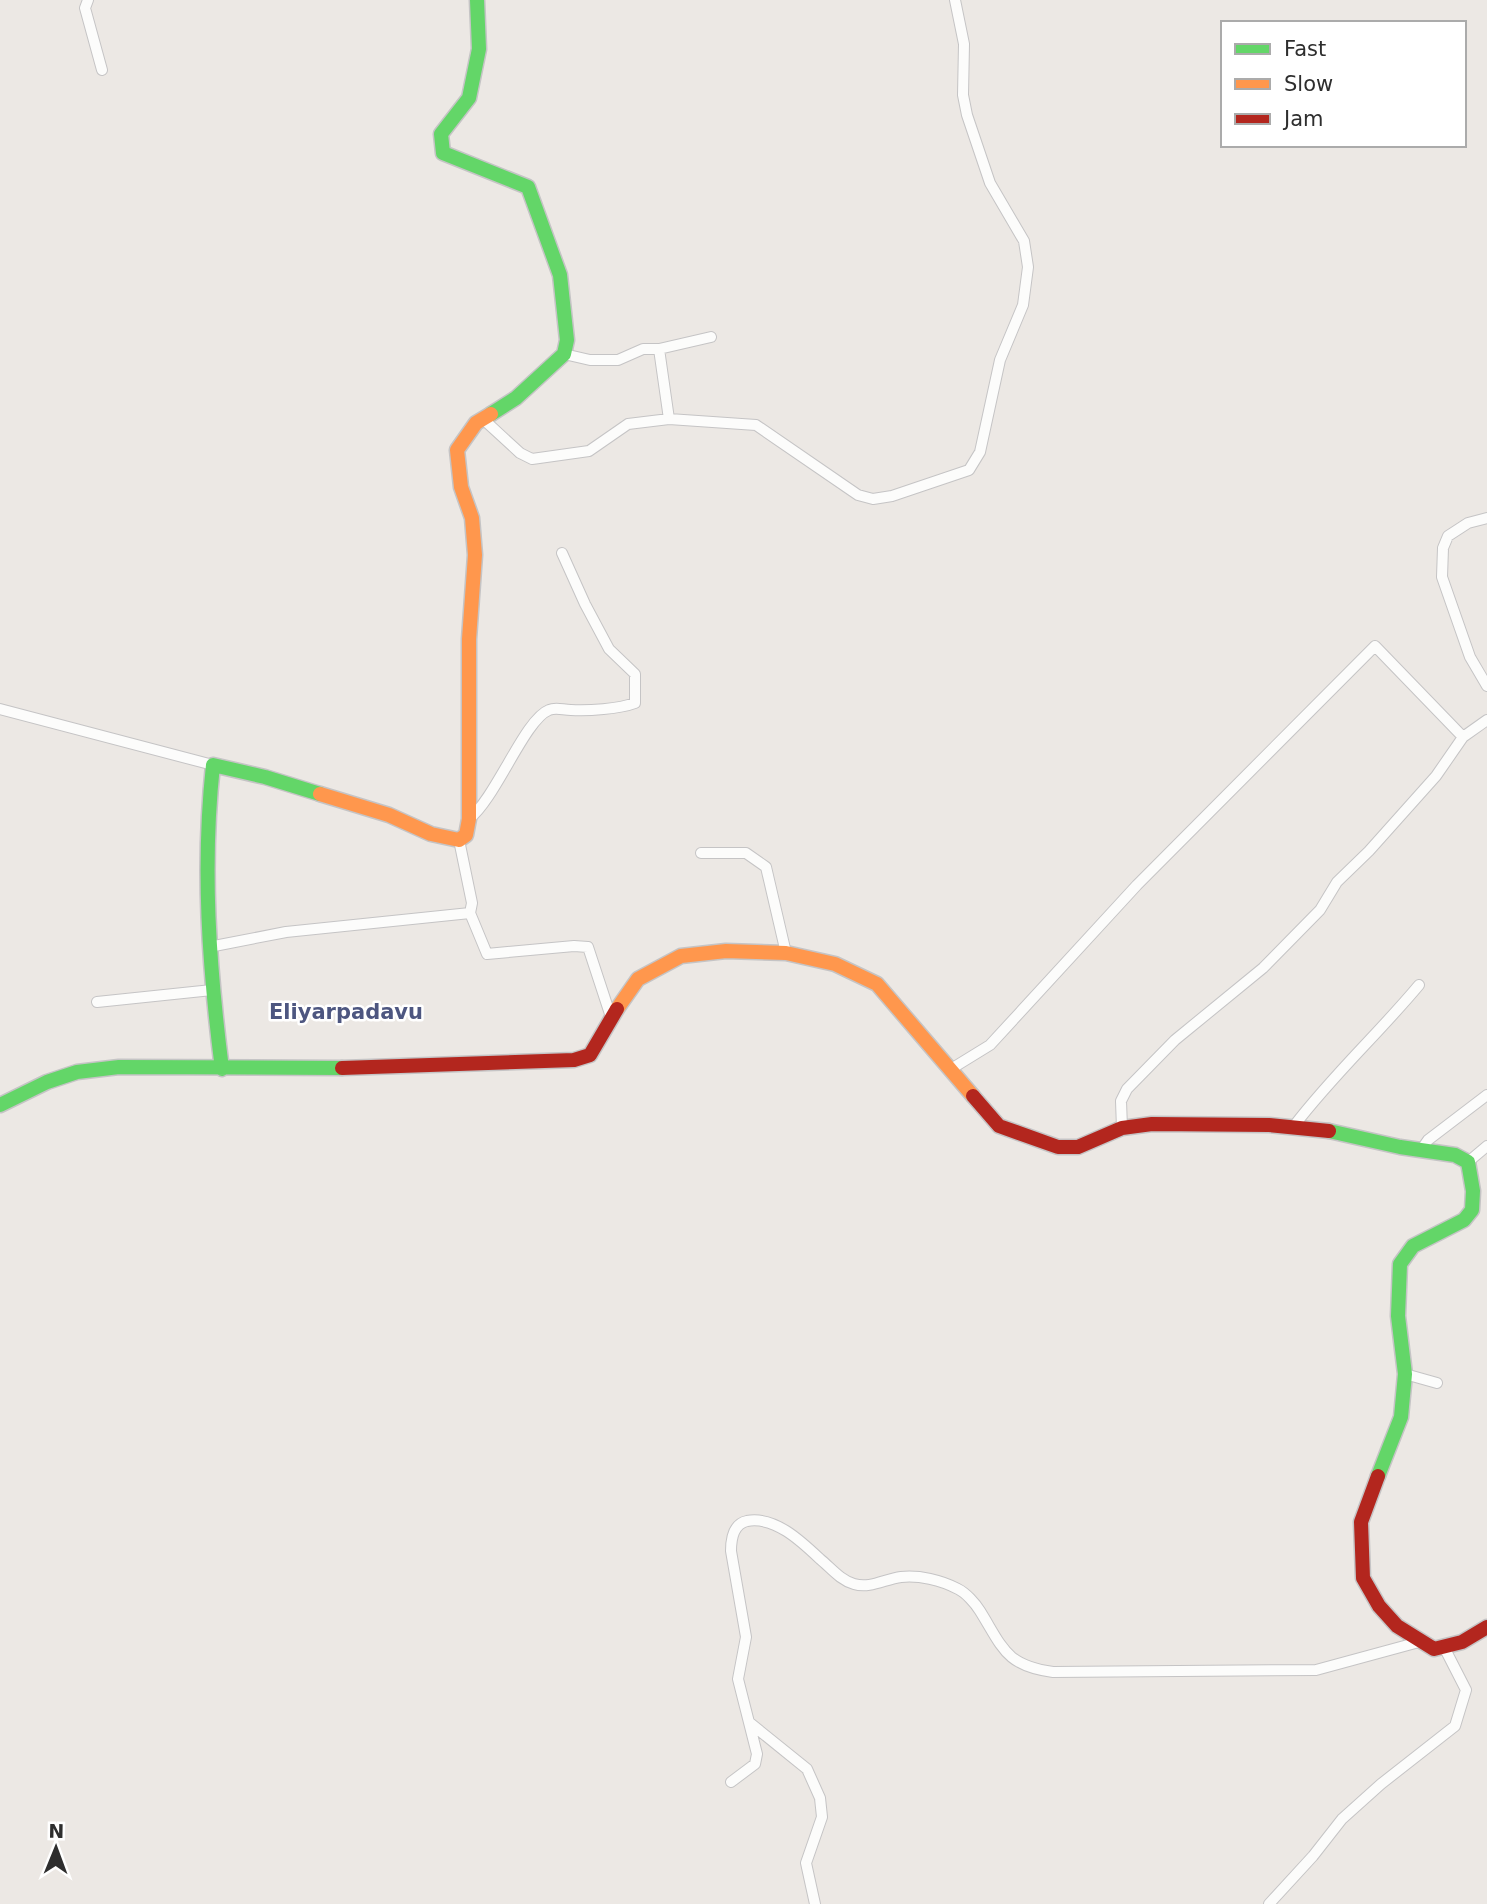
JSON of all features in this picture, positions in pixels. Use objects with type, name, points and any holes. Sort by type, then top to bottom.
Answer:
[{"type":"main road","points":[[222,1069],[209,947],[206,813],[213,765],[265,777],[389,815],[431,834],[459,840],[467,835],[469,639],[475,555],[472,518],[461,487],[457,450],[482,418],[516,398],[564,354],[567,340],[561,275],[528,187],[443,153],[440,134],[469,98],[479,49],[477,0]]},
{"type":"main road","points":[[0,1105],[47,1082],[77,1072],[119,1067],[360,1068],[574,1060],[590,1055],[611,1017],[638,979],[681,956],[726,951],[786,953],[835,964],[877,984],[999,1126],[1037,1141],[1058,1147],[1078,1147],[1122,1129],[1152,1124],[1294,1126],[1455,1155],[1468,1162],[1473,1191],[1472,1210],[1464,1220],[1413,1246],[1400,1264],[1398,1316],[1405,1374],[1401,1417],[1361,1522],[1363,1578],[1380,1606],[1397,1626],[1434,1650],[1445,1649],[1474,1638],[1487,1627]]},
{"type":"street","points":[[88,0],[85,8],[102,71]]},
{"type":"street","points":[[482,418],[520,453],[532,458],[589,451],[628,424],[669,419],[756,425],[858,495],[873,499],[892,496],[970,470],[980,452],[1000,360],[1023,305],[1028,267],[1024,241],[990,183],[967,114],[963,95],[964,44],[955,0]]},
{"type":"street","points":[[564,354],[590,360],[618,360],[643,349],[711,337]]},
{"type":"street","points":[[659,348],[669,419]]},
{"type":"street","points":[[1487,518],[1468,523],[1448,536],[1443,548],[1442,577],[1470,657],[1487,686]]},
{"type":"street","points":[[469,819],[502,775],[538,718],[547,710],[626,706],[635,703],[635,674],[609,649],[562,553]]},
{"type":"street","points":[[950,1069],[990,1045],[1138,885],[1375,646],[1463,737]]},
{"type":"street","points":[[0,709],[213,765]]},
{"type":"street","points":[[1122,1129],[1121,1101],[1127,1088],[1175,1040],[1263,968],[1320,910],[1336,883],[1369,851],[1436,776],[1463,737],[1487,720]]},
{"type":"street","points":[[459,840],[472,903],[470,913],[487,954],[588,947],[611,1017]]},
{"type":"street","points":[[701,853],[746,853],[766,867],[786,953]]},
{"type":"street","points":[[209,947],[286,932],[470,913]]},
{"type":"street","points":[[1294,1126],[1328,1084],[1419,985]]},
{"type":"street","points":[[97,1002],[212,990]]},
{"type":"street","points":[[1421,1150],[1428,1140],[1487,1095]]},
{"type":"street","points":[[1468,1162],[1487,1146]]},
{"type":"street","points":[[1405,1374],[1437,1383]]},
{"type":"street","points":[[731,1782],[755,1764],[757,1754],[738,1679],[746,1637],[731,1551],[734,1529],[743,1521],[760,1520],[779,1526],[820,1558],[836,1575],[853,1584],[866,1586],[900,1577],[924,1577],[960,1589],[976,1605],[1010,1659],[1031,1670],[1316,1670],[1419,1642]]},
{"type":"street","points":[[1269,1904],[1313,1857],[1342,1819],[1381,1784],[1455,1726],[1466,1690],[1445,1649]]},
{"type":"street","points":[[750,1723],[807,1769],[820,1798],[822,1817],[806,1863],[815,1904]]},
{"type":"traffic: fast","points":[[477,0],[479,49],[469,98],[441,134],[443,153],[528,187],[560,275],[567,340],[564,354],[516,398],[491,414]]},
{"type":"traffic: fast","points":[[222,1069],[208,917],[208,841],[213,765],[320,794]]},
{"type":"traffic: fast","points":[[0,1105],[47,1082],[77,1072],[119,1067],[342,1068]]},
{"type":"traffic: fast","points":[[1329,1131],[1400,1147],[1455,1155],[1468,1162],[1473,1191],[1472,1210],[1464,1220],[1413,1246],[1400,1264],[1398,1316],[1405,1374],[1401,1417],[1378,1476]]},
{"type":"traffic: slow","points":[[320,794],[389,815],[431,834],[459,840],[466,835],[469,819],[469,639],[475,555],[472,518],[461,487],[457,450],[476,423],[491,414]]},
{"type":"traffic: slow","points":[[617,1009],[638,979],[681,956],[726,951],[786,953],[835,964],[877,984],[973,1096]]},
{"type":"traffic: jam","points":[[342,1068],[574,1060],[590,1055],[617,1009]]},
{"type":"traffic: jam","points":[[973,1096],[999,1126],[1058,1147],[1078,1147],[1122,1128],[1152,1124],[1269,1125],[1329,1131]]},
{"type":"traffic: jam","points":[[1378,1476],[1361,1522],[1363,1578],[1379,1606],[1397,1626],[1434,1649],[1462,1642],[1487,1627]]},
{"type":"district","name":"Eliyarpadavu","points":[[346,1012]]}]
